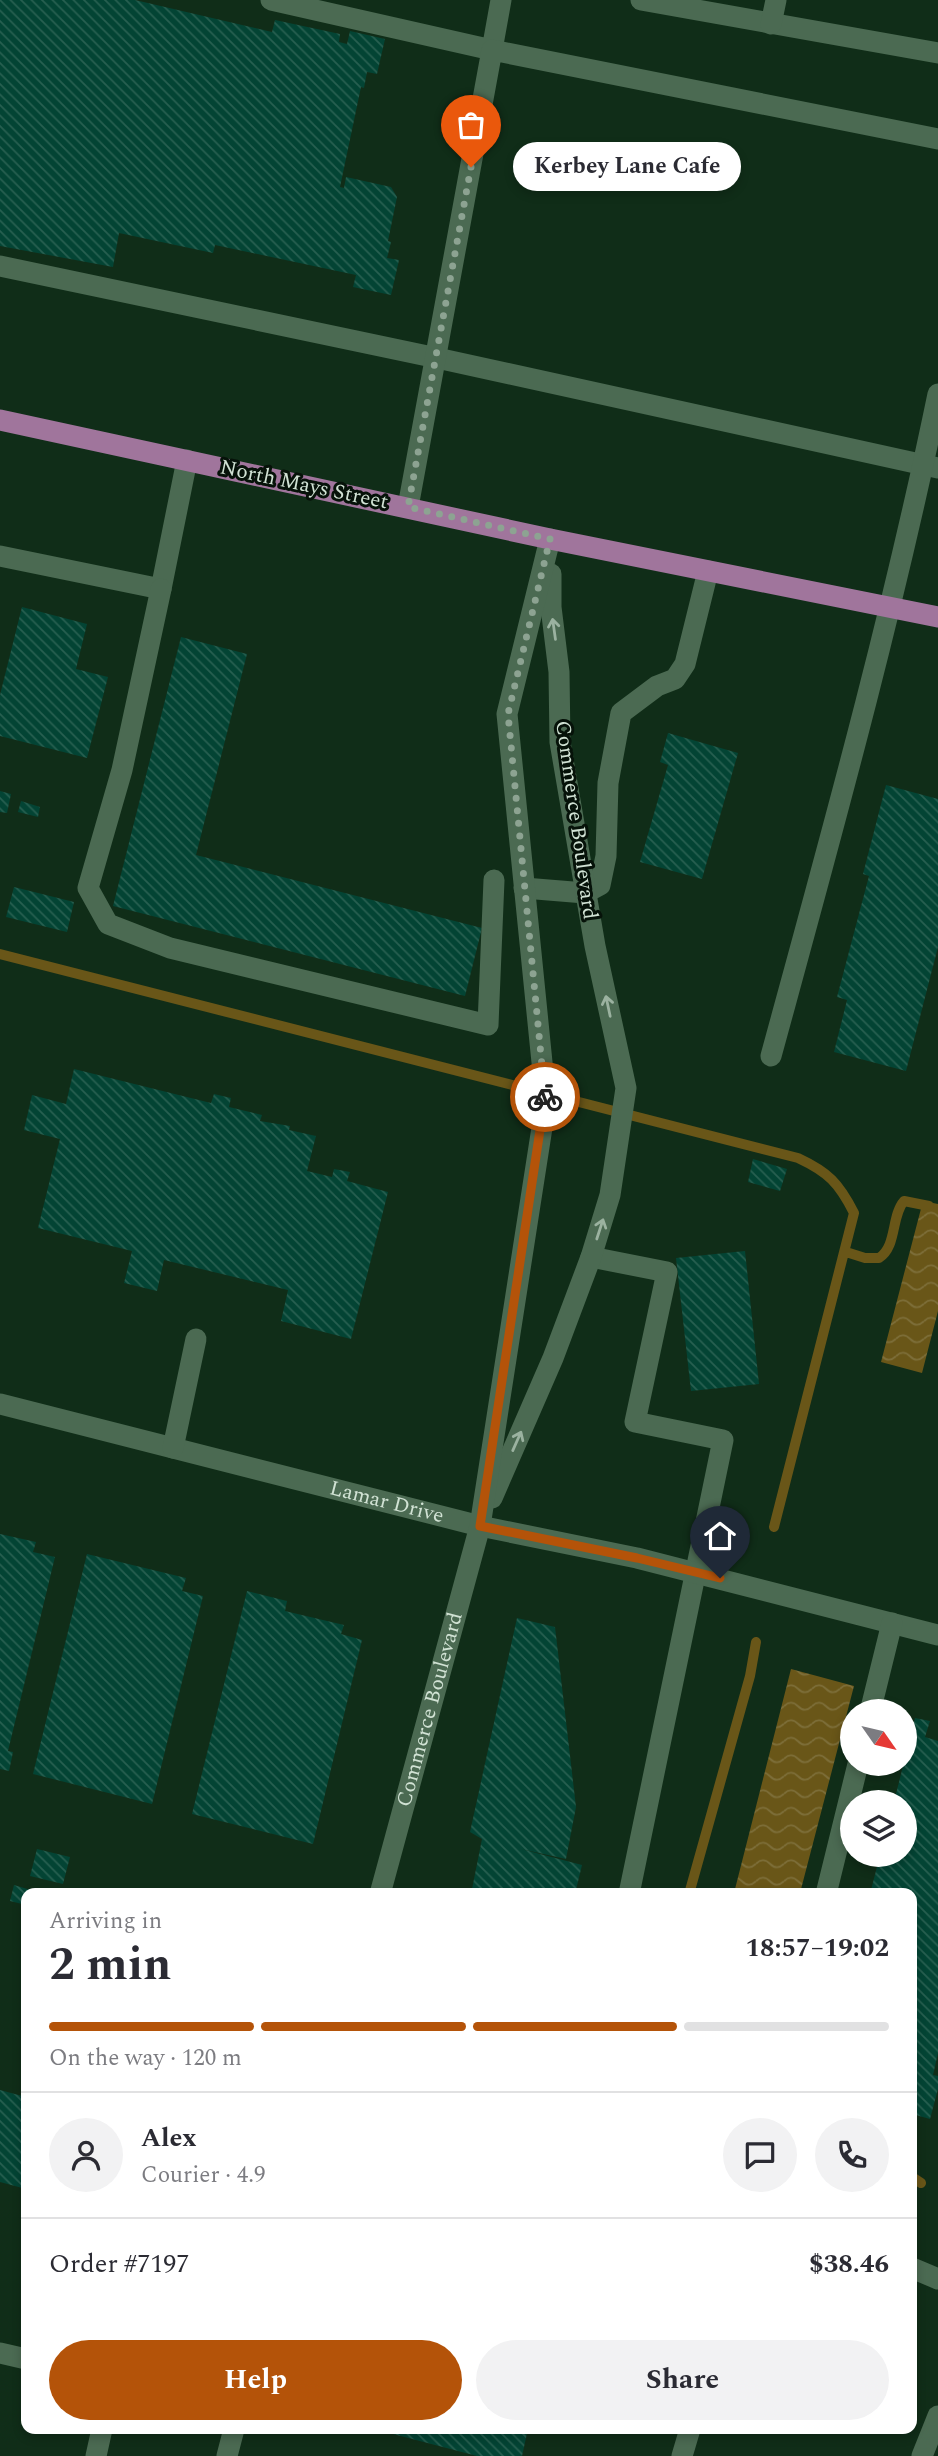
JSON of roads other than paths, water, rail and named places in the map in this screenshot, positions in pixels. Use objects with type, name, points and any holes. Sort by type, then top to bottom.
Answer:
[{"type":"main road","name":"North Mays Street","points":[[0,420],[550,539],[938,617]]},
{"type":"street","points":[[271,0],[492,50],[938,139]]},
{"type":"street","points":[[408,507],[501,0]]},
{"type":"street","points":[[641,0],[938,53]]},
{"type":"street","points":[[771,24],[776,0]]},
{"type":"street","points":[[0,266],[437,358],[931,467]]},
{"type":"street","points":[[771,1056],[864,715],[890,607],[931,467],[938,394]]},
{"type":"street","points":[[187,460],[122,770],[88,888],[108,924],[170,948],[488,1025],[494,880]]},
{"type":"street","name":"Commerce Boulevard","points":[[382,1888],[480,1526],[545,1102],[508,714],[550,539]]},
{"type":"street","name":"Commerce Boulevard","points":[[480,1526],[553,1359],[591,1256],[610,1195],[625,1088],[585,893],[560,742],[559,672],[551,607],[550,539]]},
{"type":"street","points":[[0,556],[160,589]]},
{"type":"street","points":[[524,888],[585,893],[600,885],[606,856],[608,783],[621,713],[657,686],[675,680],[685,664],[708,571]]},
{"type":"street","points":[[591,1256],[667,1272],[635,1422],[723,1440],[630,1888]]},
{"type":"street","points":[[173,1448],[196,1339]]},
{"type":"street","name":"Lamar Drive","points":[[0,1404],[480,1526],[637,1558],[938,1635]]},
{"type":"street","points":[[873,1699],[892,1623]]},
{"type":"street","points":[[827,1888],[855,1776]]},
{"type":"street","points":[[917,2270],[938,2279]]},
{"type":"street","points":[[0,2353],[21,2358]]},
{"type":"street","points":[[922,2456],[938,2416]]},
{"type":"street","points":[[96,2456],[101,2434]]},
{"type":"street","points":[[228,2456],[233,2434]]},
{"type":"street","points":[[681,2456],[688,2434]]},
{"type":"water","points":[[923,1201],[938,1204],[938,1311],[922,1373],[881,1362]]},
{"type":"water","points":[[791,1669],[854,1686],[851,1699],[840,1699],[840,1740],[801,1888],[735,1888]]},
{"type":"waterway","points":[[0,954],[798,1158],[817,1168],[838,1186],[854,1213],[774,1527]]},
{"type":"waterway","points":[[846,1252],[865,1258],[879,1258],[889,1247],[897,1215],[904,1201],[929,1206]]},
{"type":"waterway","points":[[691,1888],[750,1676],[756,1642]]},
{"type":"waterway","points":[[917,2180],[921,2183]]},
{"type":"place","name":"Kerbey Lane Cafe","points":[[471,167]]}]
